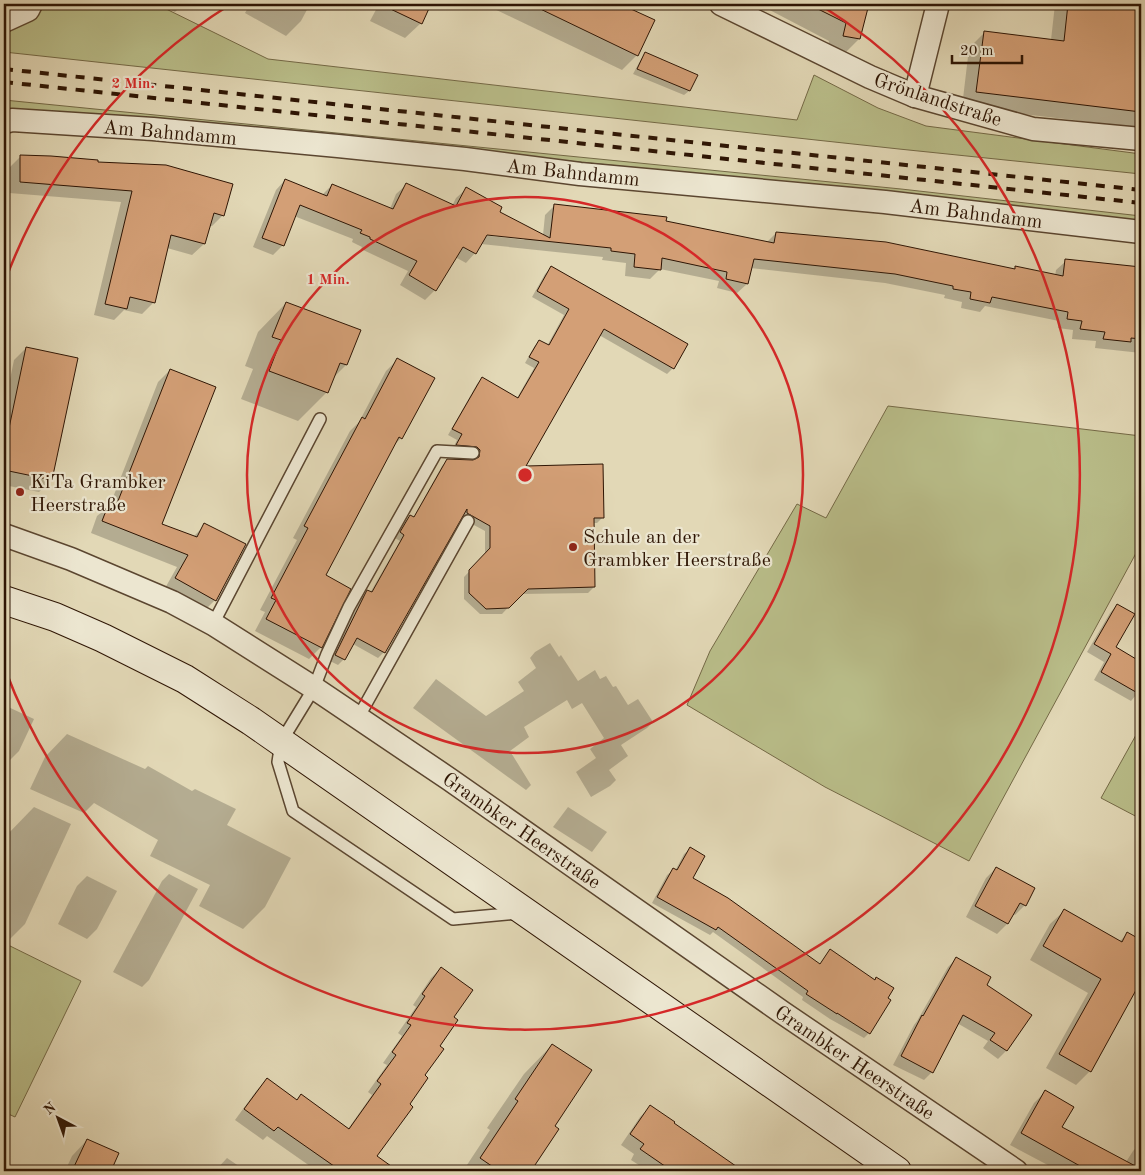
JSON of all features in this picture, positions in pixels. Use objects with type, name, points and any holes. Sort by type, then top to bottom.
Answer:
[{"type":"main road","points":[[4,600],[55,617],[103,638],[185,679],[281,742],[886,1168]]},
{"type":"street","points":[[4,21],[28,10],[31,4]]},
{"type":"street","name":"Grönlandstraße","points":[[720,4],[870,77],[915,96],[1033,128],[1141,140]]},
{"type":"street","points":[[915,96],[938,4]]},
{"type":"street","name":"Am Bahndamm","points":[[4,122],[12,120],[153,129],[358,148],[465,159],[580,174],[885,202],[1141,232]]},
{"type":"street","name":"Grambker Heerstraße","points":[[4,535],[71,559],[172,602],[213,624],[314,688],[449,779],[784,1013],[1016,1171]]},
{"type":"lane","points":[[213,624],[320,419]]},
{"type":"lane","points":[[473,453],[436,451],[349,608],[327,654],[314,688],[281,742],[278,762],[294,811],[454,919],[524,912]]},
{"type":"lane","points":[[358,718],[468,521]]},
{"type":"green space","points":[[15,4],[156,4],[268,59],[797,120],[814,75],[878,108],[926,126],[1141,154],[1141,174],[4,52],[4,12]]},
{"type":"green space","points":[[4,100],[901,189],[1141,216],[1141,223],[901,194],[428,147],[4,111]]},
{"type":"green space","points":[[888,406],[1141,436],[1141,544],[969,861],[825,787],[687,705],[710,651],[797,504],[826,518]]},
{"type":"green space","points":[[1141,726],[1141,819],[1101,798]]},
{"type":"green space","points":[[4,943],[81,981],[15,1117],[4,1112]]},
{"type":"building","points":[[380,4],[431,4],[422,24]]},
{"type":"building","points":[[530,4],[620,4],[655,20],[638,56]]},
{"type":"building","points":[[808,4],[869,4],[860,39],[843,36],[846,23]]},
{"type":"building","points":[[1068,4],[1141,4],[1141,112],[976,92],[984,31],[1064,41]]},
{"type":"building","points":[[645,52],[698,75],[690,91],[637,69]]},
{"type":"building","points":[[20,155],[98,160],[98,162],[166,165],[233,184],[224,216],[214,213],[205,244],[171,235],[155,303],[130,297],[127,309],[105,304],[132,191],[20,182]]},
{"type":"building","points":[[285,179],[327,196],[332,184],[393,209],[406,183],[456,206],[466,187],[502,207],[500,212],[550,238],[554,204],[667,217],[666,221],[774,243],[776,232],[886,242],[1015,269],[1015,266],[1063,276],[1065,259],[1141,267],[1141,339],[1131,338],[1131,342],[1103,339],[1105,332],[1080,329],[1082,321],[1067,319],[1068,312],[992,297],[990,303],[970,299],[971,292],[953,289],[953,286],[895,274],[754,259],[748,284],[726,279],[727,272],[662,258],[661,270],[634,267],[635,254],[611,251],[611,248],[487,235],[476,254],[463,247],[436,291],[409,275],[417,261],[370,239],[370,237],[360,233],[362,230],[300,205],[284,246],[262,238]]},
{"type":"building","points":[[551,266],[688,344],[674,369],[604,329],[526,466],[603,464],[604,518],[594,518],[595,587],[528,589],[509,608],[486,609],[469,593],[469,570],[490,548],[490,526],[467,513],[467,509],[385,653],[357,638],[345,660],[335,655],[367,590],[372,592],[404,535],[400,532],[410,515],[414,517],[447,459],[473,460],[479,457],[480,450],[477,447],[456,445],[462,434],[452,429],[482,377],[518,398],[539,362],[529,357],[539,340],[549,345],[569,309],[537,291]]},
{"type":"building","points":[[286,302],[361,330],[347,365],[340,363],[328,393],[269,371],[281,340],[272,337]]},
{"type":"building","points":[[26,347],[78,358],[52,480],[4,470],[4,452]]},
{"type":"building","points":[[397,358],[435,378],[402,439],[399,437],[326,575],[351,589],[322,648],[266,619],[276,600],[271,598],[308,528],[304,526],[362,417],[365,419]]},
{"type":"building","points":[[170,369],[216,387],[162,524],[197,537],[204,523],[246,544],[216,601],[175,578],[188,555],[102,521],[109,503],[116,506]]},
{"type":"building","points":[[1117,604],[1135,614],[1116,647],[1141,662],[1141,695],[1101,672],[1111,654],[1094,644]]},
{"type":"building","points":[[690,847],[705,856],[693,878],[728,898],[820,964],[830,949],[875,980],[876,977],[894,988],[888,998],[891,1000],[870,1034],[806,994],[808,991],[718,927],[716,930],[657,897],[673,868],[677,870]]},
{"type":"building","points":[[996,867],[1035,888],[1026,906],[1020,903],[1008,924],[975,906]]},
{"type":"building","points":[[1064,909],[1122,942],[1127,932],[1141,940],[1141,981],[1091,1072],[1059,1054],[1101,979],[1043,946]]},
{"type":"building","points":[[956,957],[991,977],[987,985],[1032,1015],[1007,1051],[990,1040],[995,1033],[963,1015],[933,1073],[901,1056],[922,1015]]},
{"type":"building","points":[[441,967],[473,990],[454,1017],[458,1020],[440,1046],[444,1049],[425,1075],[428,1078],[410,1104],[413,1107],[377,1156],[398,1171],[341,1171],[278,1127],[274,1131],[244,1109],[267,1078],[297,1100],[301,1094],[349,1129],[381,1084],[377,1081],[396,1055],[392,1052],[411,1025],[407,1023],[425,996],[422,994]]},
{"type":"building","points":[[552,1044],[592,1070],[555,1126],[559,1129],[531,1171],[499,1171],[480,1158],[518,1101],[515,1099]]},
{"type":"building","points":[[1045,1090],[1074,1107],[1062,1127],[1141,1169],[1141,1171],[1089,1171],[1021,1133]]},
{"type":"building","points":[[650,1105],[743,1171],[672,1171],[640,1149],[644,1144],[630,1134]]},
{"type":"building","points":[[87,1139],[119,1153],[111,1171],[72,1171]]},
{"type":"railway","points":[[4,69],[1141,190]]},
{"type":"railway","points":[[4,82],[1141,203]]},
{"type":"place","name":"KiTa Grambker Heerstraße","points":[[20,492]]},
{"type":"place","name":"Schule an der Grambker Heerstraße","points":[[573,547]]}]
